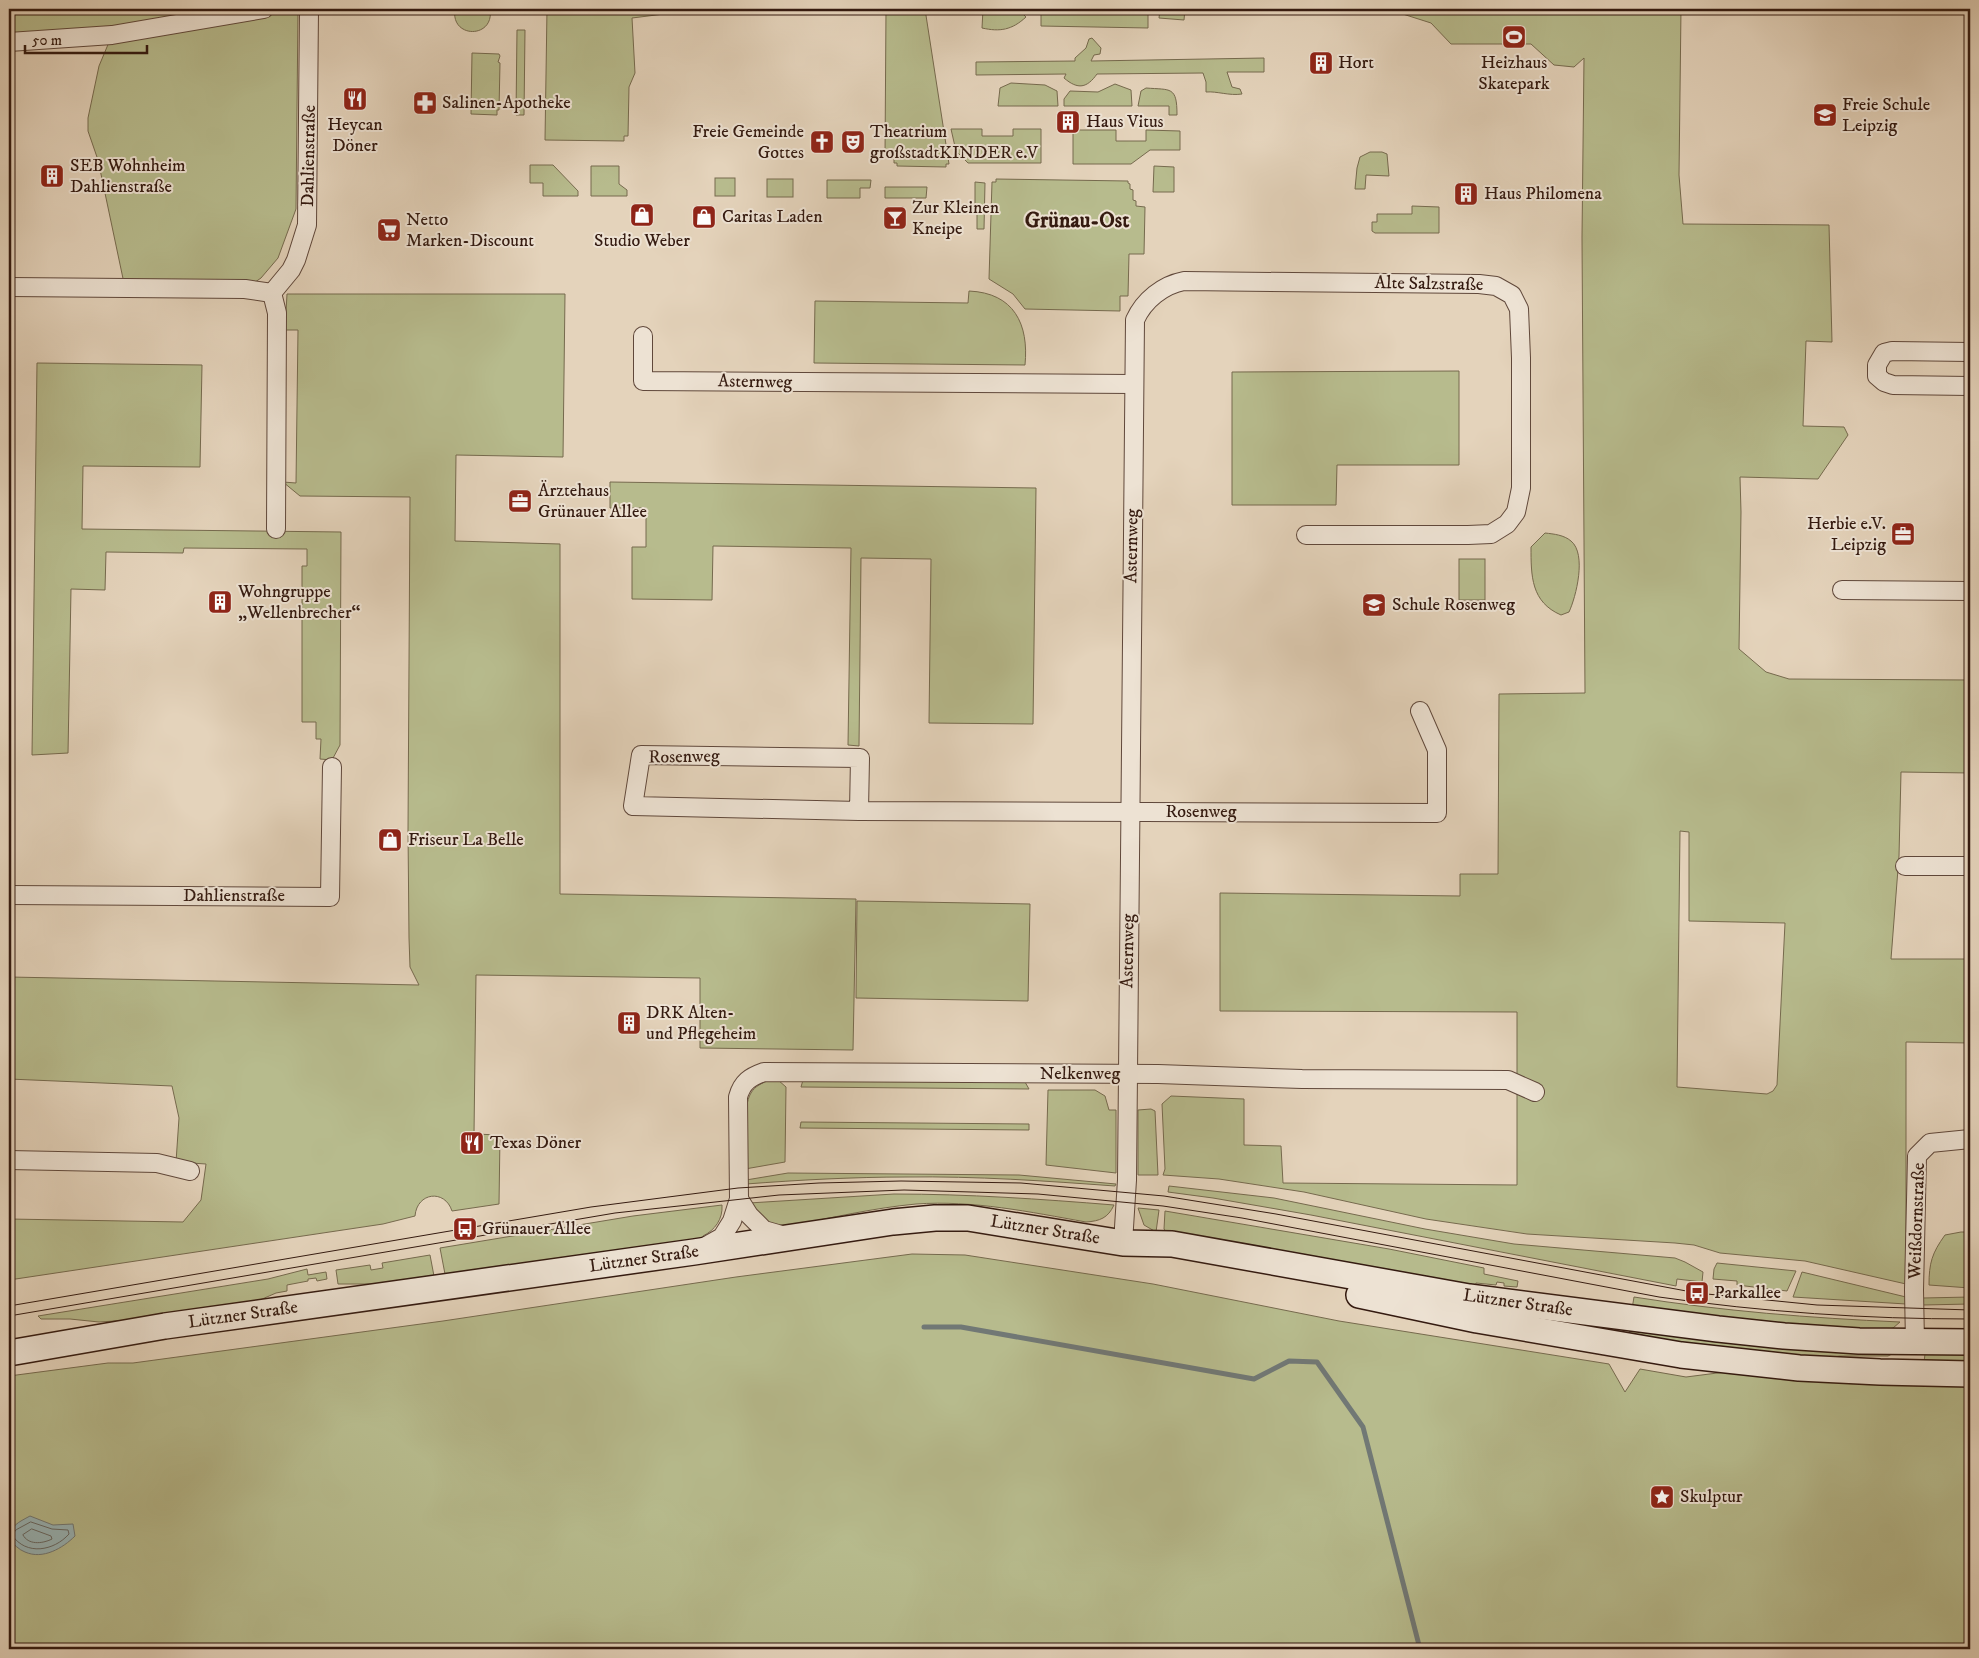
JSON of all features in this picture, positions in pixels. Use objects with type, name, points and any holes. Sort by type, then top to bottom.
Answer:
[{"type":"main road","name":"Lützner Straße","points":[[9,1353],[164,1326],[694,1252],[893,1222],[952,1218],[968,1218],[1017,1225],[1123,1243],[1172,1244],[1469,1297],[1718,1329],[1784,1336],[1915,1343],[1970,1342]]},
{"type":"main road","name":"Lützner Straße","points":[[1123,1243],[1180,1262],[1375,1298],[1477,1320],[1681,1355],[1799,1368],[1970,1374]]},
{"type":"main road","name":"Lützner Straße","points":[[9,1335],[94,1327],[164,1326]]},
{"type":"main road","name":"Lützner Straße","points":[[1799,1368],[1832,1360],[1901,1362],[1916,1354],[1915,1343]]},
{"type":"street","points":[[9,42],[112,35],[264,9]]},
{"type":"street","name":"Dahlienstraße","points":[[272,293],[291,270],[307,225],[309,9]]},
{"type":"street","name":"Alte Salzstraße","points":[[1133,384],[1135,320],[1142,307],[1152,296],[1177,282],[1220,280],[1479,284],[1496,286],[1512,294],[1520,309],[1521,488],[1516,512],[1507,524],[1491,534],[1306,535]]},
{"type":"street","points":[[9,287],[245,289],[272,293],[277,313],[276,529]]},
{"type":"street","name":"Asternweg","points":[[644,336],[643,381],[1133,384],[1126,1202],[1123,1243]]},
{"type":"street","points":[[1970,352],[1892,351],[1884,354],[1877,365],[1877,376],[1884,382],[1893,385],[1970,386]]},
{"type":"street","points":[[1842,590],[1970,591]]},
{"type":"street","name":"Rosenweg","points":[[859,810],[860,758],[641,755],[633,806],[859,810],[1437,812],[1437,750],[1420,711]]},
{"type":"street","name":"Dahlienstraße","points":[[9,895],[330,897],[332,767]]},
{"type":"street","points":[[1905,866],[1970,866]]},
{"type":"street","name":"Nelkenweg","points":[[694,1252],[722,1237],[732,1221],[739,1199],[738,1097],[741,1087],[747,1080],[764,1072],[1127,1074],[1302,1079],[1508,1080],[1535,1092]]},
{"type":"street","name":"Weißdornstraße","points":[[1915,1343],[1914,1290],[1917,1156],[1930,1143],[1970,1139]]},
{"type":"street","points":[[9,1160],[156,1163],[190,1171]]},
{"type":"street","points":[[739,1199],[749,1216],[764,1230],[790,1237]]},
{"type":"green space","points":[[9,9],[227,9],[123,26],[9,34]]},
{"type":"green space","points":[[264,9],[298,9],[296,209],[278,258],[261,278],[245,289],[125,288],[98,160],[88,131],[88,118],[99,66],[112,35]]},
{"type":"green space","points":[[455,9],[490,9],[490,19],[486,26],[480,30],[465,30],[459,26],[455,19]]},
{"type":"green space","points":[[547,9],[664,9],[664,14],[632,18],[635,73],[629,87],[628,136],[624,136],[624,141],[545,140]]},
{"type":"green space","points":[[886,9],[925,9],[949,164],[946,164],[946,167],[897,166],[897,163],[894,163],[894,158],[885,155]]},
{"type":"green space","points":[[983,9],[1018,9],[1026,17],[1016,25],[1006,29],[982,28]]},
{"type":"green space","points":[[1041,9],[1148,9],[1148,28],[1041,26]]},
{"type":"green space","points":[[1160,9],[1185,9],[1184,20],[1159,18]]},
{"type":"green space","points":[[1387,9],[1681,9],[1679,175],[1683,224],[1829,225],[1832,342],[1806,341],[1803,426],[1844,427],[1848,435],[1818,479],[1740,477],[1739,649],[1766,672],[1789,679],[1970,680],[1970,773],[1901,772],[1899,856],[1891,959],[1970,959],[1970,1043],[1906,1042],[1906,1284],[1805,1261],[1720,1253],[1694,1245],[1675,1243],[1527,1234],[1426,1219],[1304,1192],[1219,1179],[1163,1175],[1165,1169],[1162,1104],[1171,1096],[1244,1099],[1244,1145],[1281,1146],[1283,1183],[1517,1185],[1517,1012],[1220,1011],[1220,893],[1460,896],[1460,874],[1498,874],[1499,694],[1585,693],[1582,237],[1584,58],[1574,67],[1554,65],[1531,44],[1451,44],[1431,23]],"holes":[[[1680,831],[1689,832],[1689,921],[1785,923],[1777,1085],[1773,1091],[1767,1094],[1677,1087]]]},
{"type":"green space","points":[[517,30],[525,30],[524,115],[516,115]]},
{"type":"green space","points":[[1092,38],[1101,48],[1100,54],[1094,55],[1091,61],[1264,58],[1264,72],[1227,72],[1232,87],[1240,89],[1242,94],[1206,92],[1206,82],[1203,73],[1097,74],[1090,82],[1082,86],[1069,82],[1064,78],[1066,74],[976,75],[976,62],[1075,61],[1075,58],[1086,48],[1089,39]]},
{"type":"green space","points":[[472,53],[499,54],[500,56],[498,62],[500,63],[499,110],[497,110],[497,115],[471,114]]},
{"type":"green space","points":[[1011,83],[1045,85],[1057,91],[1058,106],[998,106],[1000,88]]},
{"type":"green space","points":[[1115,84],[1131,90],[1132,106],[1064,106],[1064,99],[1070,91],[1098,92]]},
{"type":"green space","points":[[1146,88],[1171,91],[1176,99],[1177,115],[1169,115],[1169,106],[1138,106],[1141,91]]},
{"type":"green space","points":[[951,129],[982,129],[982,136],[1013,136],[1013,129],[1041,129],[1041,163],[968,163],[956,151]]},
{"type":"green space","points":[[1073,130],[1116,130],[1116,141],[1146,141],[1146,130],[1180,131],[1180,150],[1150,150],[1131,164],[1073,164]]},
{"type":"green space","points":[[1370,152],[1387,154],[1389,176],[1366,175],[1365,189],[1355,189],[1360,157]]},
{"type":"green space","points":[[530,165],[553,165],[578,191],[578,196],[543,196],[543,183],[530,183]]},
{"type":"green space","points":[[591,166],[619,166],[619,184],[627,190],[627,196],[591,196]]},
{"type":"green space","points":[[1154,166],[1174,167],[1174,192],[1153,192]]},
{"type":"green space","points":[[715,178],[735,178],[735,196],[715,196]]},
{"type":"green space","points":[[767,179],[793,179],[793,197],[767,197]]},
{"type":"green space","points":[[996,179],[1128,181],[1130,189],[1133,190],[1133,200],[1136,201],[1136,206],[1145,207],[1144,254],[1129,254],[1128,296],[1120,296],[1120,311],[1025,309],[1013,294],[989,279],[992,182],[996,182]]},
{"type":"green space","points":[[827,180],[871,180],[870,188],[860,188],[860,198],[827,198]]},
{"type":"green space","points":[[975,182],[985,183],[984,229],[977,229]]},
{"type":"green space","points":[[885,187],[927,187],[926,198],[885,198]]},
{"type":"green space","points":[[1412,206],[1439,207],[1439,233],[1375,233],[1372,231],[1372,222],[1377,222],[1377,214],[1412,214]]},
{"type":"green space","points":[[969,291],[984,293],[997,298],[1008,304],[1015,313],[1021,324],[1024,336],[1026,350],[1025,365],[814,363],[815,301],[968,303]]},
{"type":"green space","points":[[287,294],[565,294],[563,457],[456,455],[455,541],[560,544],[560,894],[856,899],[853,1050],[700,1048],[700,978],[476,975],[474,1134],[500,1135],[499,1204],[452,1211],[444,1199],[432,1196],[421,1202],[415,1216],[383,1224],[9,1280],[9,1219],[183,1222],[201,1200],[206,1164],[176,1162],[179,1118],[172,1086],[9,1079],[9,977],[419,985],[410,967],[409,938],[410,497],[300,496],[283,482],[296,483],[298,330],[285,330]]},
{"type":"green space","points":[[37,363],[202,365],[200,467],[83,466],[82,529],[341,532],[340,745],[332,760],[320,759],[321,739],[316,739],[316,722],[302,722],[302,566],[307,566],[307,549],[184,548],[183,553],[106,552],[105,590],[71,589],[68,753],[32,755]]},
{"type":"green space","points":[[1459,371],[1459,465],[1337,465],[1336,505],[1232,505],[1232,372]]},
{"type":"green space","points":[[610,482],[1036,488],[1033,724],[929,723],[931,559],[861,558],[859,746],[848,745],[851,548],[713,546],[712,600],[632,599],[632,547],[646,547],[646,508],[610,508]]},
{"type":"green space","points":[[1545,533],[1559,535],[1571,541],[1576,547],[1578,555],[1579,576],[1575,596],[1569,612],[1561,615],[1551,610],[1538,595],[1531,568],[1531,547]]},
{"type":"green space","points":[[1459,559],[1485,559],[1485,600],[1459,600]]},
{"type":"green space","points":[[857,901],[1030,904],[1028,1001],[856,998]]},
{"type":"green space","points":[[770,1080],[778,1080],[786,1087],[785,1162],[745,1169],[745,1118],[748,1100],[755,1088]]},
{"type":"green space","points":[[803,1080],[1025,1082],[1029,1089],[801,1087]]},
{"type":"green space","points":[[1048,1090],[1095,1090],[1105,1096],[1109,1110],[1116,1110],[1116,1173],[1046,1165]]},
{"type":"green space","points":[[1151,1109],[1155,1111],[1158,1175],[1138,1175],[1138,1110]]},
{"type":"green space","points":[[801,1122],[1029,1124],[1029,1130],[800,1128]]},
{"type":"green space","points":[[788,1173],[1019,1175],[1116,1184],[1115,1186],[958,1177],[886,1177],[746,1184],[746,1180]]},
{"type":"green space","points":[[1169,1186],[1274,1198],[1425,1229],[1514,1244],[1675,1258],[1703,1272],[1702,1282],[1677,1279],[1676,1286],[1311,1215],[1168,1192]]},
{"type":"green space","points":[[894,1194],[1004,1197],[1114,1205],[1103,1218],[1086,1222],[980,1205],[937,1203],[884,1208],[781,1226],[770,1223],[749,1203]]},
{"type":"green space","points":[[722,1205],[720,1219],[711,1231],[703,1236],[704,1239],[445,1274],[440,1248],[633,1216]]},
{"type":"green space","points":[[1138,1208],[1159,1210],[1156,1232],[1144,1225]]},
{"type":"green space","points":[[1165,1211],[1389,1249],[1484,1268],[1484,1274],[1518,1281],[1517,1287],[1504,1286],[1504,1283],[1497,1282],[1496,1285],[1476,1283],[1475,1289],[1167,1233],[1164,1229]]},
{"type":"green space","points":[[1970,1232],[1970,1288],[1929,1285],[1932,1258],[1937,1247],[1945,1235]]},
{"type":"green space","points":[[912,1254],[965,1255],[1153,1284],[1339,1321],[1609,1364],[1625,1392],[1640,1369],[1686,1377],[1733,1371],[1970,1382],[1970,1649],[9,1649],[9,1376],[108,1363],[133,1363],[443,1321],[736,1277]]},
{"type":"green space","points":[[430,1255],[434,1276],[397,1284],[338,1284],[336,1270],[370,1265],[371,1270],[383,1268],[382,1263]]},
{"type":"green space","points":[[1717,1263],[1796,1271],[1787,1291],[1737,1285],[1737,1281],[1713,1279]]},
{"type":"green space","points":[[307,1269],[308,1275],[326,1272],[327,1279],[317,1281],[316,1278],[308,1279],[308,1281],[287,1285],[287,1291],[276,1293],[253,1303],[130,1320],[99,1322],[41,1319],[38,1316],[268,1279]]},
{"type":"green space","points":[[1802,1272],[1906,1297],[1906,1304],[1793,1297]]},
{"type":"green space","points":[[1634,1297],[1766,1313],[1900,1322],[1893,1328],[1870,1334],[1632,1309]]},
{"type":"green space","points":[[1970,1297],[1970,1304],[1923,1305],[1923,1298]]},
{"type":"green space","points":[[1630,1325],[1895,1351],[1888,1356],[1840,1356],[1808,1361],[1629,1338]]},
{"type":"green space","points":[[1970,1350],[1970,1365],[1924,1362],[1925,1354]]},
{"type":"water","points":[[30,1516],[53,1525],[73,1524],[75,1536],[65,1545],[46,1554],[39,1555],[23,1551],[9,1540],[9,1535],[15,1525]]},
{"type":"waterway","points":[[924,1327],[961,1327],[1254,1379],[1289,1361],[1317,1362],[1363,1427],[1420,1649]]},
{"type":"tram line","points":[[9,1306],[591,1207],[738,1188],[819,1183],[901,1181],[1021,1183],[1164,1196],[1276,1214],[1697,1293],[1817,1305],[1970,1310]]},
{"type":"tram line","points":[[9,1316],[615,1213],[779,1195],[904,1190],[1038,1194],[1163,1206],[1242,1218],[1659,1297],[1737,1307],[1814,1314],[1970,1319]]},
{"type":"place","name":"Heizhaus Skatepark","points":[[1514,37]]},
{"type":"place","name":"Hort","points":[[1321,63]]},
{"type":"place","name":"Heycan Döner","points":[[355,99]]},
{"type":"place","name":"Salinen-Apotheke","points":[[425,103]]},
{"type":"place","name":"Freie Schule Leipzig","points":[[1825,115]]},
{"type":"place","name":"Haus Vitus","points":[[1068,122]]},
{"type":"place","name":"Freie Gemeinde Gottes","points":[[822,142]]},
{"type":"place","name":"Theatrium großstadtKINDER e.V","points":[[853,142]]},
{"type":"place","name":"SEB Wohnheim Dahlienstraße","points":[[52,176]]},
{"type":"place","name":"Haus Philomena","points":[[1466,194]]},
{"type":"place","name":"Studio Weber","points":[[642,215]]},
{"type":"place","name":"Caritas Laden","points":[[704,217]]},
{"type":"place","name":"Zur Kleinen Kneipe","points":[[895,218]]},
{"type":"place","name":"Netto Marken-Discount","points":[[389,230]]},
{"type":"place","name":"Ärztehaus Grünauer Allee","points":[[520,501]]},
{"type":"place","name":"Herbie e.V. Leipzig","points":[[1903,534]]},
{"type":"place","name":"Wohngruppe „Wellenbrecher“","points":[[220,602]]},
{"type":"place","name":"Schule Rosenweg","points":[[1374,605]]},
{"type":"place","name":"Friseur La Belle","points":[[390,840]]},
{"type":"place","name":"DRK Alten- und Pflegeheim","points":[[629,1023]]},
{"type":"place","name":"Texas Döner","points":[[472,1143]]},
{"type":"place","name":"Grünauer Allee","points":[[465,1229]]},
{"type":"place","name":"Parkallee","points":[[1697,1293]]},
{"type":"place","name":"Skulptur","points":[[1662,1497]]},
{"type":"district","name":"Grünau-Ost","points":[[1077,220]]}]
